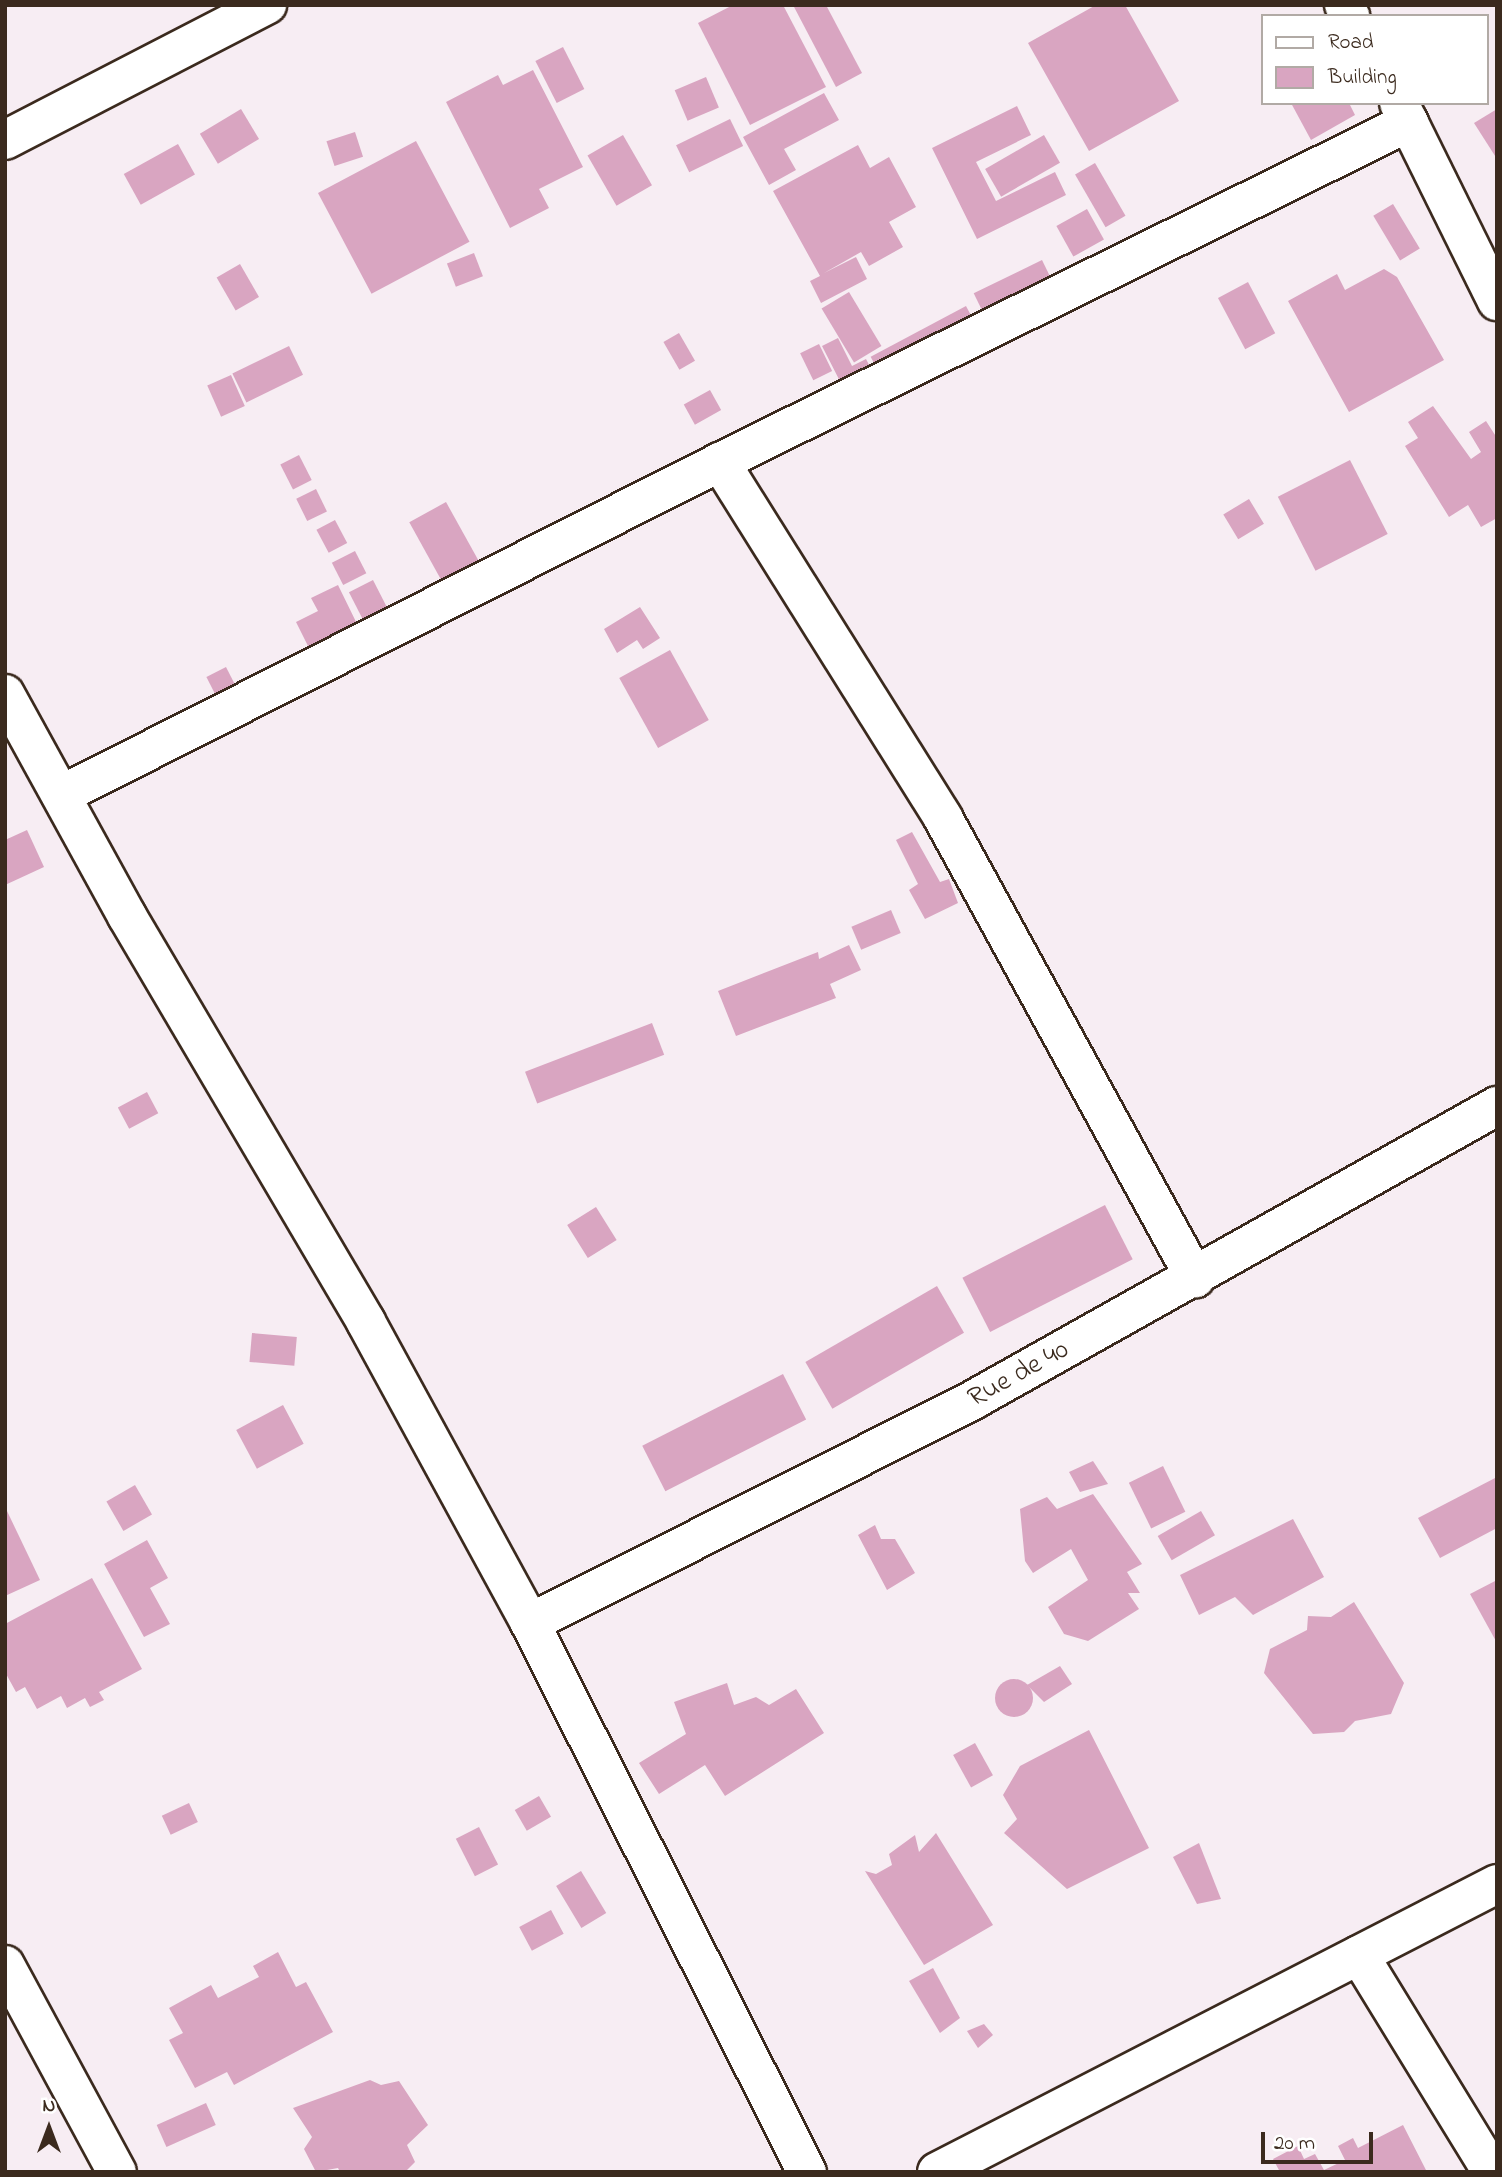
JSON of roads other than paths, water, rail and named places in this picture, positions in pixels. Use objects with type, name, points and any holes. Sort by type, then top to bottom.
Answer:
[{"type":"street","points":[[5,141],[267,5]]},
{"type":"street","points":[[61,795],[1404,113],[1497,301]]},
{"type":"street","points":[[720,462],[943,818],[1195,1278]]},
{"type":"street","points":[[5,694],[127,916],[366,1321],[530,1623],[807,2172]]},
{"type":"street","name":"Rue de 40","points":[[530,1623],[974,1400],[1497,1106]]},
{"type":"street","points":[[937,2172],[1497,1884]]},
{"type":"street","points":[[1359,1955],[1492,2172]]},
{"type":"street","points":[[5,1965],[117,2172]]}]
